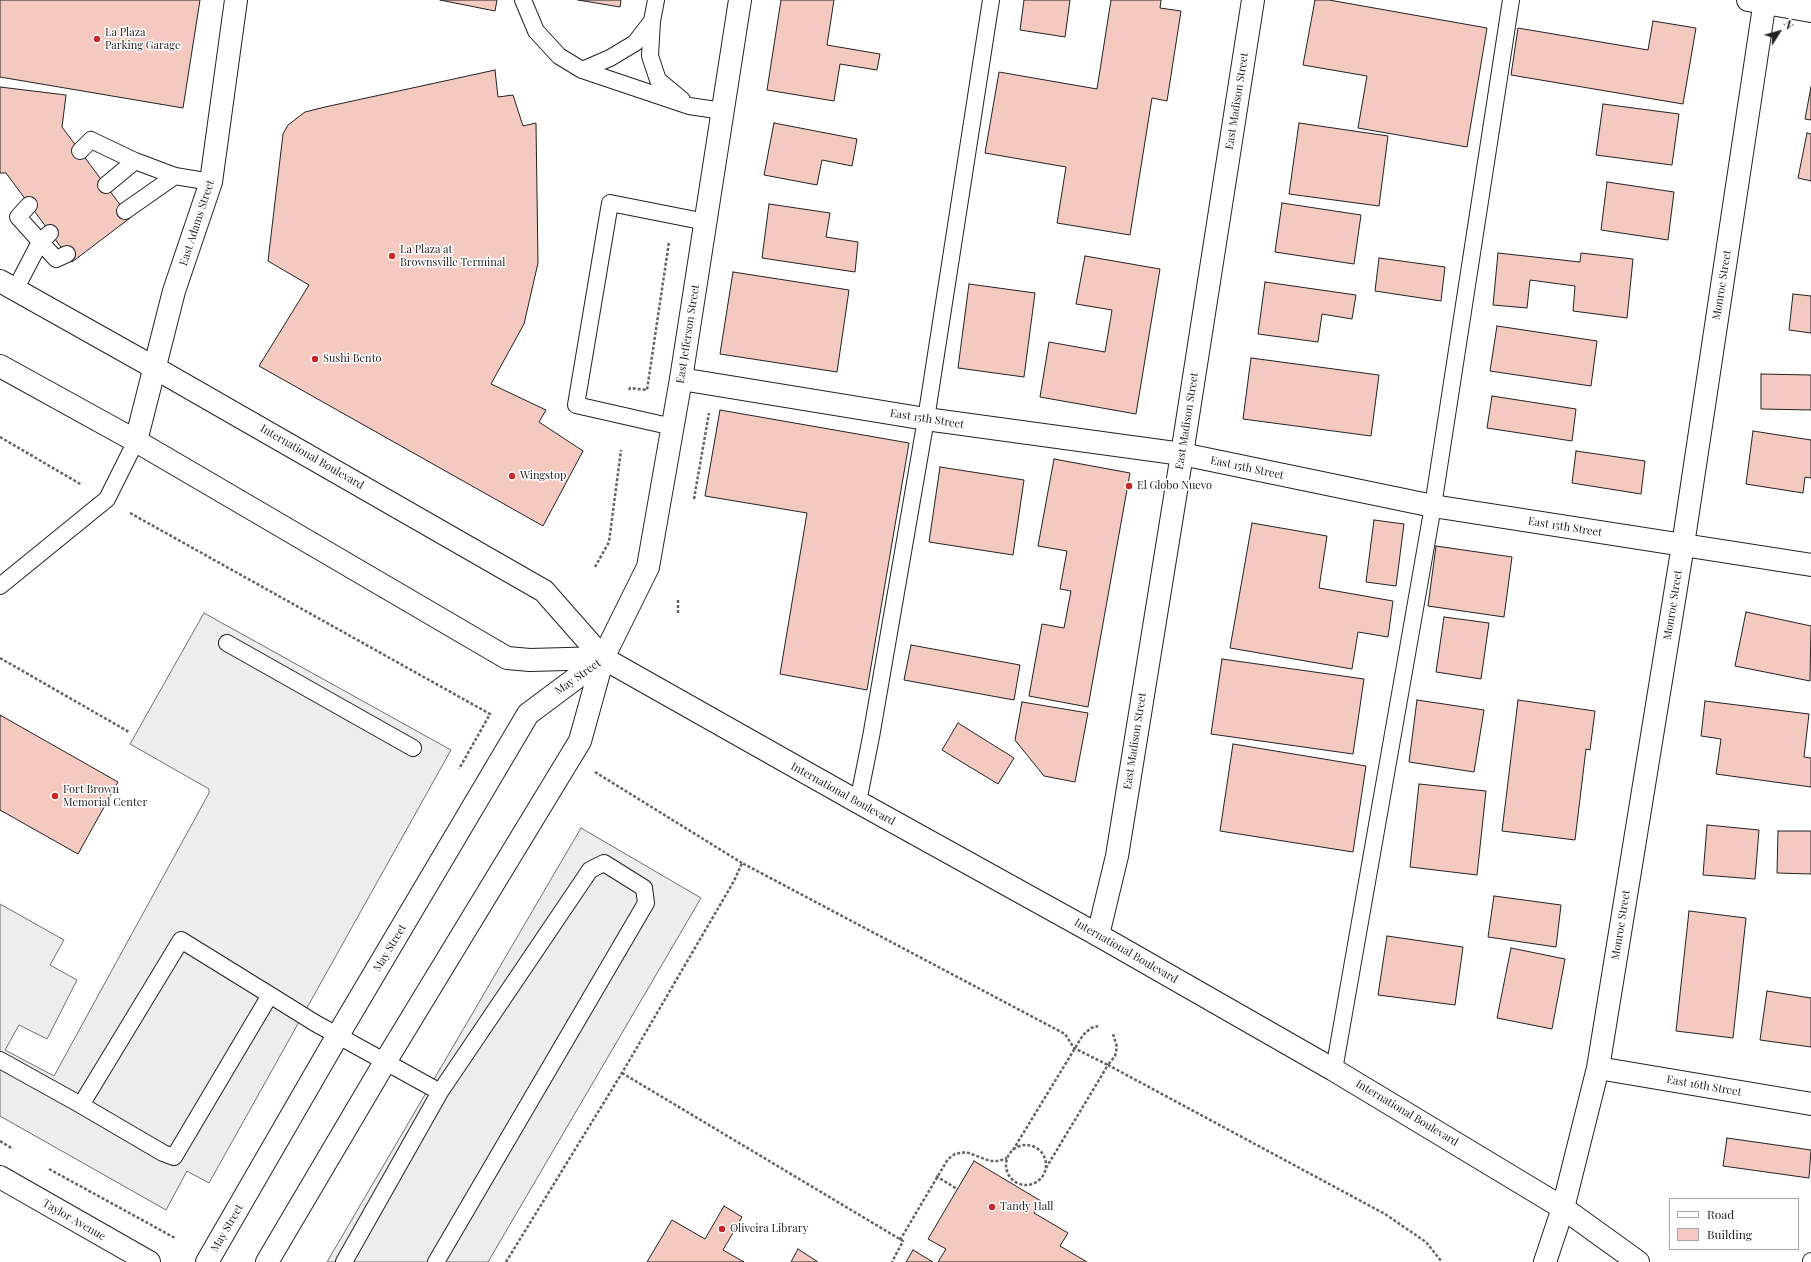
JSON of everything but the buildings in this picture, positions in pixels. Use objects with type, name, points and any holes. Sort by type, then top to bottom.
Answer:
[{"type":"street","name":"East Adams Street","points":[[136,441],[174,291],[211,182],[236,0]]},
{"type":"street","name":"East Jefferson Street","points":[[603,658],[648,567],[681,379],[740,0]]},
{"type":"street","name":"East Madison Street","points":[[1098,935],[1117,856],[1253,0]]},
{"type":"street","points":[[1759,1],[1811,10]]},
{"type":"street","name":"Monroe Street","points":[[1545,1262],[1563,1208],[1598,1068],[1683,546],[1759,1]]},
{"type":"street","name":"International Boulevard","points":[[8,286],[155,368],[544,591],[603,658],[1098,935],[1334,1070],[1563,1208],[1609,1239],[1638,1262]]},
{"type":"street","points":[[0,366],[136,441],[507,658],[530,660],[603,658]]},
{"type":"street","name":"East 15th Street","points":[[681,379],[926,419],[1182,454],[1432,506],[1811,565]]},
{"type":"street","name":"May Street","points":[[207,1262],[528,714],[603,658]]},
{"type":"street","name":"May Street","points":[[267,1262],[385,1062],[580,741],[603,658]]},
{"type":"street","name":"East 16th Street","points":[[1598,1068],[1811,1104]]},
{"type":"street","name":"Taylor Avenue","points":[[0,1177],[149,1262]]},
{"type":"lane","points":[[523,0],[536,31],[559,56],[582,70],[689,106],[723,111]]},
{"type":"lane","points":[[656,0],[652,21],[650,56],[658,80],[689,106]]},
{"type":"lane","points":[[858,802],[871,737],[926,419],[991,0]]},
{"type":"lane","points":[[1334,1070],[1432,506],[1511,0]]},
{"type":"lane","points":[[582,70],[610,58],[635,43],[652,21]]},
{"type":"lane","points":[[80,151],[91,140],[136,161],[175,176],[211,182]]},
{"type":"lane","points":[[106,185],[136,161]]},
{"type":"lane","points":[[125,211],[175,176]]},
{"type":"lane","points":[[672,427],[576,405],[610,203],[706,222]]},
{"type":"lane","points":[[29,205],[18,217],[45,238],[56,259],[67,254]]},
{"type":"lane","points":[[8,286],[45,238]]},
{"type":"lane","points":[[0,586],[107,500],[136,441]]},
{"type":"lane","points":[[228,643],[413,748]]},
{"type":"lane","points":[[344,1262],[440,1092],[590,870],[604,863],[644,888],[646,903],[436,1262]]},
{"type":"lane","points":[[81,1106],[181,940],[338,1036],[440,1092]]},
{"type":"lane","points":[[0,1060],[163,1153],[174,1157],[270,995]]},
{"type":"path","points":[[629,394],[630,388],[647,390],[670,238]]},
{"type":"path","points":[[694,500],[710,409]]},
{"type":"path","points":[[0,437],[107,500],[490,714]]},
{"type":"path","points":[[595,567],[609,542],[621,450]]},
{"type":"path","points":[[678,598],[678,613]]},
{"type":"path","points":[[0,658],[129,732]]},
{"type":"path","points":[[593,771],[742,863],[1065,1034],[1074,1048],[1385,1214],[1426,1242],[1442,1262]]},
{"type":"path","points":[[506,1262],[622,1073],[734,880],[742,863]]},
{"type":"path","points":[[900,1240],[936,1176],[948,1159],[955,1154],[966,1152],[990,1161],[1000,1161],[1007,1158],[1074,1048],[1083,1035],[1091,1028],[1098,1026]]},
{"type":"path","points":[[1007,1158],[1007,1171],[1014,1181],[1020,1184],[1033,1184],[1043,1175],[1108,1065],[1115,1056],[1116,1047],[1113,1034]]},
{"type":"path","points":[[622,1073],[903,1241],[892,1262]]},
{"type":"path","points":[[0,1141],[14,1149]]},
{"type":"path","points":[[1013,1150],[1020,1146],[1034,1147],[1044,1155],[1046,1168]]},
{"type":"path","points":[[49,1168],[175,1238]]},
{"type":"path","points":[[936,1176],[957,1189]]},
{"type":"shaded area","points":[[204,613],[451,750],[209,1183],[187,1171],[166,1210],[0,1116],[0,904],[64,940],[50,965],[77,980],[47,1039],[19,1025],[5,1050],[54,1076],[209,793],[209,789],[130,744]]},
{"type":"shaded area","points":[[581,828],[701,898],[488,1262],[327,1262]]},
{"type":"place","name":"La Plaza Parking Garage","points":[[97,39]]},
{"type":"place","name":"La Plaza at Brownsville Terminal","points":[[392,256]]},
{"type":"place","name":"Sushi Bento","points":[[315,359]]},
{"type":"place","name":"Wingstop","points":[[512,476]]},
{"type":"place","name":"El Globo Nuevo","points":[[1129,486]]},
{"type":"place","name":"Fort Brown Memorial Center","points":[[55,796]]},
{"type":"place","name":"Tandy Hall","points":[[992,1207]]},
{"type":"place","name":"Oliveira Library","points":[[722,1229]]}]
